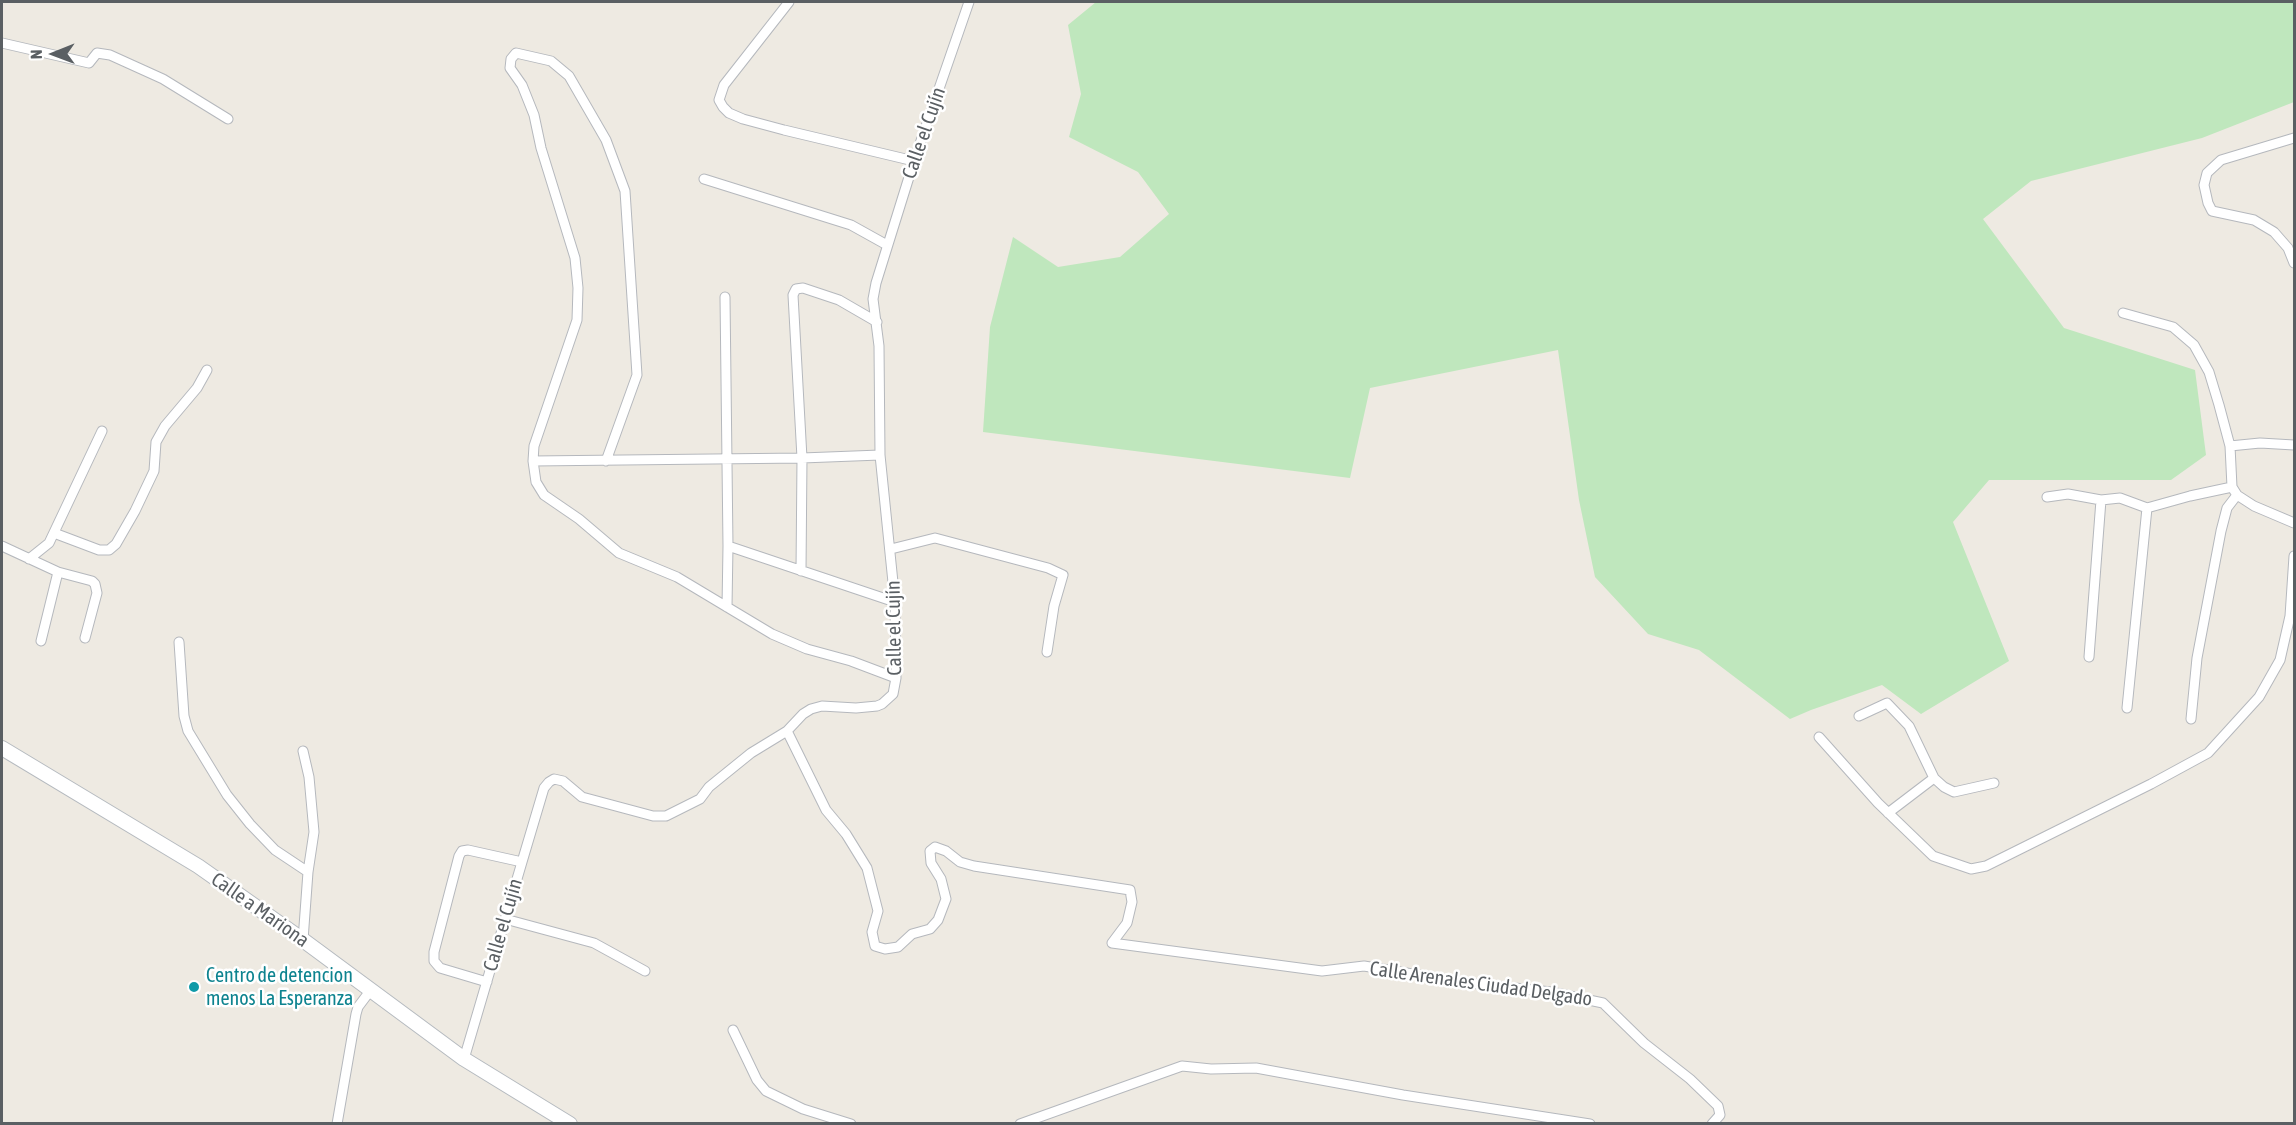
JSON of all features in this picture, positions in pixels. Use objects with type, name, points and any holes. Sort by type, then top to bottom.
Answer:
[{"type":"main road","name":"Calle a Mariona","points":[[2,748],[198,867],[303,940],[464,1059],[570,1124]]},
{"type":"street","points":[[789,2],[724,85],[719,100],[723,107],[729,113],[743,119],[914,161]]},
{"type":"street","name":"Calle el Cujín","points":[[464,1059],[544,788],[554,779],[563,781],[582,797],[653,816],[666,816],[700,799],[709,788],[751,753],[787,731],[803,714],[822,706],[856,708],[882,704],[893,694],[896,678],[895,602],[880,455],[877,322],[873,298],[914,161],[969,2]]},
{"type":"street","points":[[2,43],[89,63],[97,53],[110,55],[163,79],[228,119]]},
{"type":"street","points":[[606,461],[637,375],[625,191],[606,141],[569,76],[551,61],[516,53],[511,59],[510,68],[522,85],[534,115],[541,148],[575,258],[578,288],[577,320],[534,446],[532,461],[536,482],[544,495],[579,519],[619,553],[677,577],[772,634],[807,649],[850,661],[896,678]]},
{"type":"street","points":[[2295,138],[2221,160],[2207,173],[2204,185],[2212,211],[2254,220],[2274,232],[2288,248],[2295,263]]},
{"type":"street","points":[[704,179],[851,225],[887,245]]},
{"type":"street","points":[[801,571],[802,458],[793,295],[796,289],[802,288],[839,300],[877,322]]},
{"type":"street","points":[[724,297],[727,607]]},
{"type":"street","points":[[2123,313],[2173,327],[2194,345],[2209,372],[2229,446],[2235,491],[2227,508],[2221,531],[2197,658],[2191,719]]},
{"type":"street","points":[[54,533],[99,550],[109,550],[116,544],[154,471],[156,442],[165,426],[197,388],[207,370]]},
{"type":"street","points":[[28,559],[49,543],[102,431]]},
{"type":"street","points":[[2229,446],[2260,443],[2295,445]]},
{"type":"street","points":[[532,461],[880,455]]},
{"type":"street","points":[[2047,497],[2068,494],[2101,500],[2120,498],[2147,508],[2190,496],[2235,491],[2254,506],[2295,523]]},
{"type":"street","points":[[2089,657],[2101,500]]},
{"type":"street","points":[[2127,708],[2147,508]]},
{"type":"street","points":[[891,549],[935,538],[1048,568],[1063,575],[1054,606],[1047,652]]},
{"type":"street","points":[[728,546],[895,602]]},
{"type":"street","points":[[2,547],[58,573],[92,581],[97,588],[85,638]]},
{"type":"street","points":[[1819,737],[1857,781],[1933,856],[1971,869],[1986,866],[2208,753],[2259,697],[2280,660],[2290,616],[2295,556]]},
{"type":"street","points":[[41,641],[58,573]]},
{"type":"street","points":[[179,642],[184,716],[188,731],[227,795],[250,824],[275,850],[308,872]]},
{"type":"street","points":[[1859,716],[1887,703],[1908,726],[1934,778],[1954,792],[1994,783]]},
{"type":"street","name":"Calle Arenales Ciudad Delgado","points":[[787,731],[826,810],[846,834],[867,868],[879,911],[872,932],[875,946],[885,949],[898,946],[912,934],[930,929],[938,920],[946,899],[941,879],[931,863],[930,851],[935,848],[946,851],[960,862],[974,866],[1130,890],[1132,902],[1127,922],[1112,943],[1322,971],[1364,966],[1461,982],[1551,992],[1603,1003],[1644,1043],[1690,1079],[1718,1106],[1720,1115],[1712,1124]]},
{"type":"street","points":[[303,751],[309,777],[314,832],[308,872],[303,940]]},
{"type":"street","points":[[1888,813],[1934,778]]},
{"type":"street","points":[[487,982],[440,968],[434,961],[434,952],[459,856],[462,851],[468,850],[522,862]]},
{"type":"street","points":[[505,919],[594,943],[645,971]]},
{"type":"street","points":[[337,1124],[356,1014],[358,1006],[370,991]]},
{"type":"street","points":[[733,1030],[757,1080],[766,1092],[803,1109],[851,1124]]},
{"type":"street","points":[[1020,1124],[1182,1066],[1211,1069],[1256,1068],[1403,1095],[1590,1124]]},
{"type":"green space","points":[[1096,2],[2294,2],[2294,102],[2202,138],[2031,181],[1983,219],[2064,328],[2195,370],[2206,455],[2171,480],[1989,480],[1953,522],[2009,661],[1921,714],[1882,685],[1790,719],[1699,650],[1648,634],[1595,577],[1579,500],[1558,350],[1370,388],[1350,478],[983,432],[990,327],[1013,237],[1058,267],[1120,257],[1169,214],[1138,172],[1069,137],[1081,94],[1068,25]]},
{"type":"place","name":"Centro de detencion menos La Esperanza","points":[[194,987]]}]
